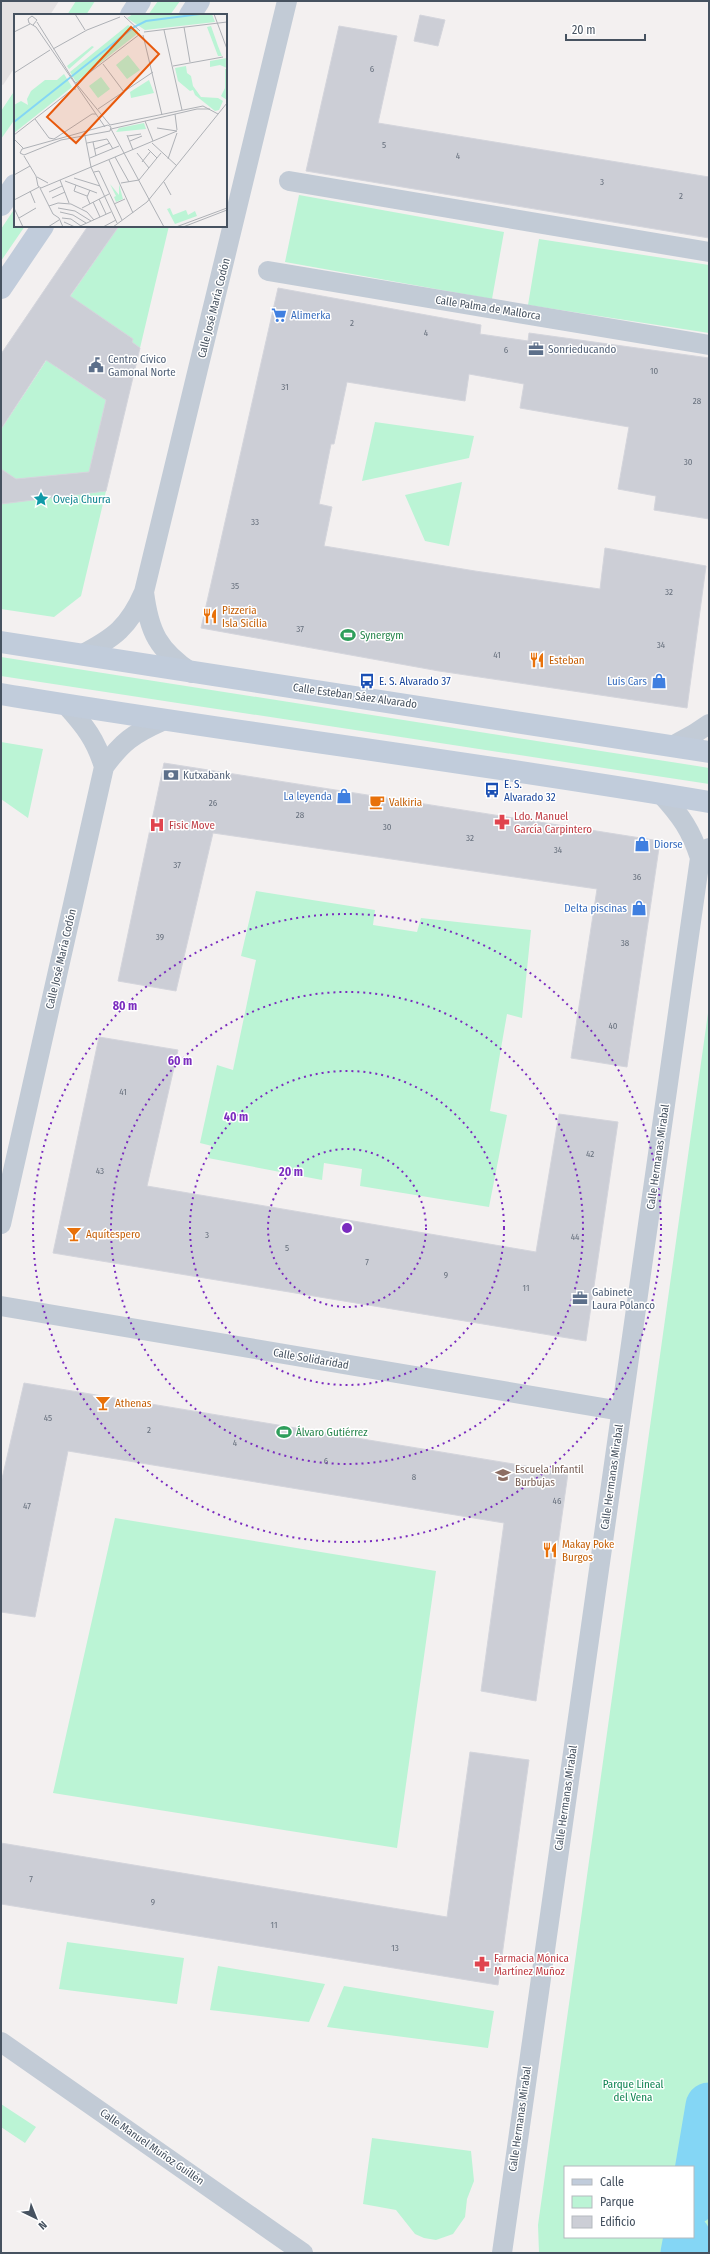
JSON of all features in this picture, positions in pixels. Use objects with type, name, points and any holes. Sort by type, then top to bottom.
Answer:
[{"type":"main road","points":[[131,14],[140,1]]},
{"type":"main road","points":[[191,14],[200,1]]},
{"type":"main road","points":[[1,205],[14,186]]},
{"type":"main road","points":[[1,288],[42,227]]},
{"type":"main road","name":"Calle Esteban Sáez Alvarado","points":[[1,642],[192,673],[674,745],[709,752]]},
{"type":"main road","points":[[1,694],[162,721],[709,802]]},
{"type":"street","name":"Calle José María Codón","points":[[282,23],[283,1]]},
{"type":"street","name":"Calle José María Codón","points":[[81,655],[116,635],[128,623],[144,592],[287,1]]},
{"type":"street","points":[[289,181],[709,252]]},
{"type":"street","name":"Calle Palma de Mallorca","points":[[268,272],[709,345]]},
{"type":"street","name":"Calle José María Codón","points":[[144,592],[152,630],[161,646],[175,661],[192,673]]},
{"type":"street","points":[[66,705],[87,728],[99,748],[104,768]]},
{"type":"street","name":"Calle José María Codón","points":[[1,1224],[104,768],[119,746],[140,731],[162,721]]},
{"type":"street","points":[[674,745],[709,724]]},
{"type":"street","points":[[661,794],[686,823],[704,853]]},
{"type":"street","name":"Calle Hermanas Mirabal","points":[[502,2253],[621,1411],[704,853]]},
{"type":"street","name":"Calle Solidaridad","points":[[1,1306],[621,1411]]},
{"type":"street","name":"Calle Manuel Muñoz Guillén","points":[[1,2042],[303,2253]]},
{"type":"shaded area","points":[[1,1],[59,1],[51,14],[14,14],[14,68],[3,85],[1,84]]},
{"type":"green space","points":[[76,1],[95,1],[87,14],[68,14]]},
{"type":"green space","points":[[158,1],[180,1],[171,14],[149,14]]},
{"type":"green space","points":[[14,92],[14,120],[1,139],[1,111]]},
{"type":"green space","points":[[299,195],[504,232],[492,299],[285,262]]},
{"type":"green space","points":[[14,210],[14,227],[24,227],[1,261],[1,229]]},
{"type":"green space","points":[[118,227],[169,227],[140,348],[132,342],[133,339],[93,312],[67,301]]},
{"type":"green space","points":[[539,239],[709,265],[709,333],[528,305]]},
{"type":"green space","points":[[48,358],[56,364],[56,367],[106,400],[89,472],[16,479],[1,469],[2,428]]},
{"type":"green space","points":[[375,422],[474,436],[469,458],[362,481]]},
{"type":"green space","points":[[462,482],[449,546],[425,541],[405,495]]},
{"type":"green space","points":[[106,491],[81,596],[54,617],[1,609],[1,499],[6,503]]},
{"type":"green space","points":[[1,657],[709,768],[709,784],[1,676]]},
{"type":"green space","points":[[1,742],[43,749],[28,818],[1,799]]},
{"type":"green space","points":[[256,891],[375,910],[373,925],[417,932],[421,918],[531,930],[522,1018],[507,1014],[490,1111],[507,1115],[489,1207],[360,1186],[362,1169],[324,1163],[322,1180],[208,1158],[212,1146],[200,1143],[217,1065],[233,1070],[256,960],[241,956]]},
{"type":"green space","name":"Parque Lineal del Vena","points":[[709,1006],[709,2253],[539,2253],[538,2225]]},
{"type":"green space","points":[[115,1518],[436,1571],[397,1848],[53,1793]]},
{"type":"green space","points":[[67,1942],[184,1958],[177,2004],[59,1989]]},
{"type":"green space","points":[[218,1966],[325,1984],[309,2022],[210,2010]]},
{"type":"green space","points":[[344,1986],[494,2011],[488,2048],[327,2027]]},
{"type":"green space","points":[[1,2104],[36,2127],[25,2143],[1,2127]]},
{"type":"green space","points":[[372,2138],[471,2151],[474,2181],[467,2199],[465,2217],[453,2234],[436,2240],[424,2238],[415,2234],[396,2210],[363,2204]]},
{"type":"building","points":[[420,15],[445,20],[438,46],[414,41]]},
{"type":"building","points":[[339,26],[397,36],[378,123],[709,177],[709,238],[306,171]]},
{"type":"building","name":"Centro Cívico Gamonal Norte","points":[[87,227],[118,227],[70,296],[133,339],[132,342],[140,348],[106,491],[1,504],[1,469],[16,479],[89,472],[106,400],[46,360],[1,429],[1,354]]},
{"type":"building","points":[[278,288],[481,325],[480,334],[528,341],[529,333],[709,358],[709,519],[654,510],[656,496],[618,489],[629,427],[520,408],[524,384],[469,374],[465,401],[347,382],[334,444],[331,444],[319,504],[332,507],[324,546],[475,571],[600,589],[605,548],[706,566],[687,708],[439,671],[201,628]]},
{"type":"building","points":[[164,763],[660,841],[627,1067],[571,1058],[597,889],[213,833],[176,991],[118,981]]},
{"type":"building","points":[[99,1037],[178,1050],[147,1186],[536,1252],[559,1114],[618,1122],[586,1341],[53,1253]]},
{"type":"building","points":[[24,1383],[568,1473],[536,1701],[481,1691],[504,1523],[68,1451],[35,1617],[1,1612],[1,1483]]},
{"type":"building","points":[[470,1752],[529,1760],[498,1985],[1,1904],[1,1843],[447,1917]]},
{"type":"waterway","points":[[694,2195],[709,2106]]},
{"type":"waterway","points":[[684,2253],[687,2238]]},
{"type":"place","name":"Alimerka","points":[[279,315]]},
{"type":"place","name":"Sonrieducando","points":[[536,349]]},
{"type":"place","name":"Centro Cívico Gamonal Norte","points":[[96,365]]},
{"type":"place","name":"Oveja Churra","points":[[41,499]]},
{"type":"place","name":"Pizzeria Isla Sicilia","points":[[210,616]]},
{"type":"place","name":"Synergym","points":[[348,635]]},
{"type":"place","name":"Esteban","points":[[537,660]]},
{"type":"place","name":"E. S. Alvarado 37","points":[[367,681]]},
{"type":"place","name":"Luis Cars","points":[[659,681]]},
{"type":"place","name":"Kutxabank","points":[[171,775]]},
{"type":"place","name":"E. S. Alvarado 32","points":[[492,790]]},
{"type":"place","name":"La leyenda","points":[[344,796]]},
{"type":"place","name":"Valkiria","points":[[377,802]]},
{"type":"place","name":"Ldo. Manuel García Carpintero","points":[[502,822]]},
{"type":"place","name":"Fisic Move","points":[[157,825]]},
{"type":"place","name":"Diorse","points":[[642,844]]},
{"type":"place","name":"Delta piscinas","points":[[639,908]]},
{"type":"place","name":"Aquítespero","points":[[74,1234]]},
{"type":"place","name":"Gabinete Laura Polanco","points":[[580,1298]]},
{"type":"place","name":"Athenas","points":[[103,1403]]},
{"type":"place","name":"Álvaro Gutiérrez","points":[[284,1432]]},
{"type":"place","name":"Escuela Infantil Burbujas","points":[[503,1475]]},
{"type":"place","name":"Makay Poke Burgos","points":[[550,1550]]},
{"type":"place","name":"Farmacia Mónica Martínez Muñoz","points":[[482,1964]]}]
